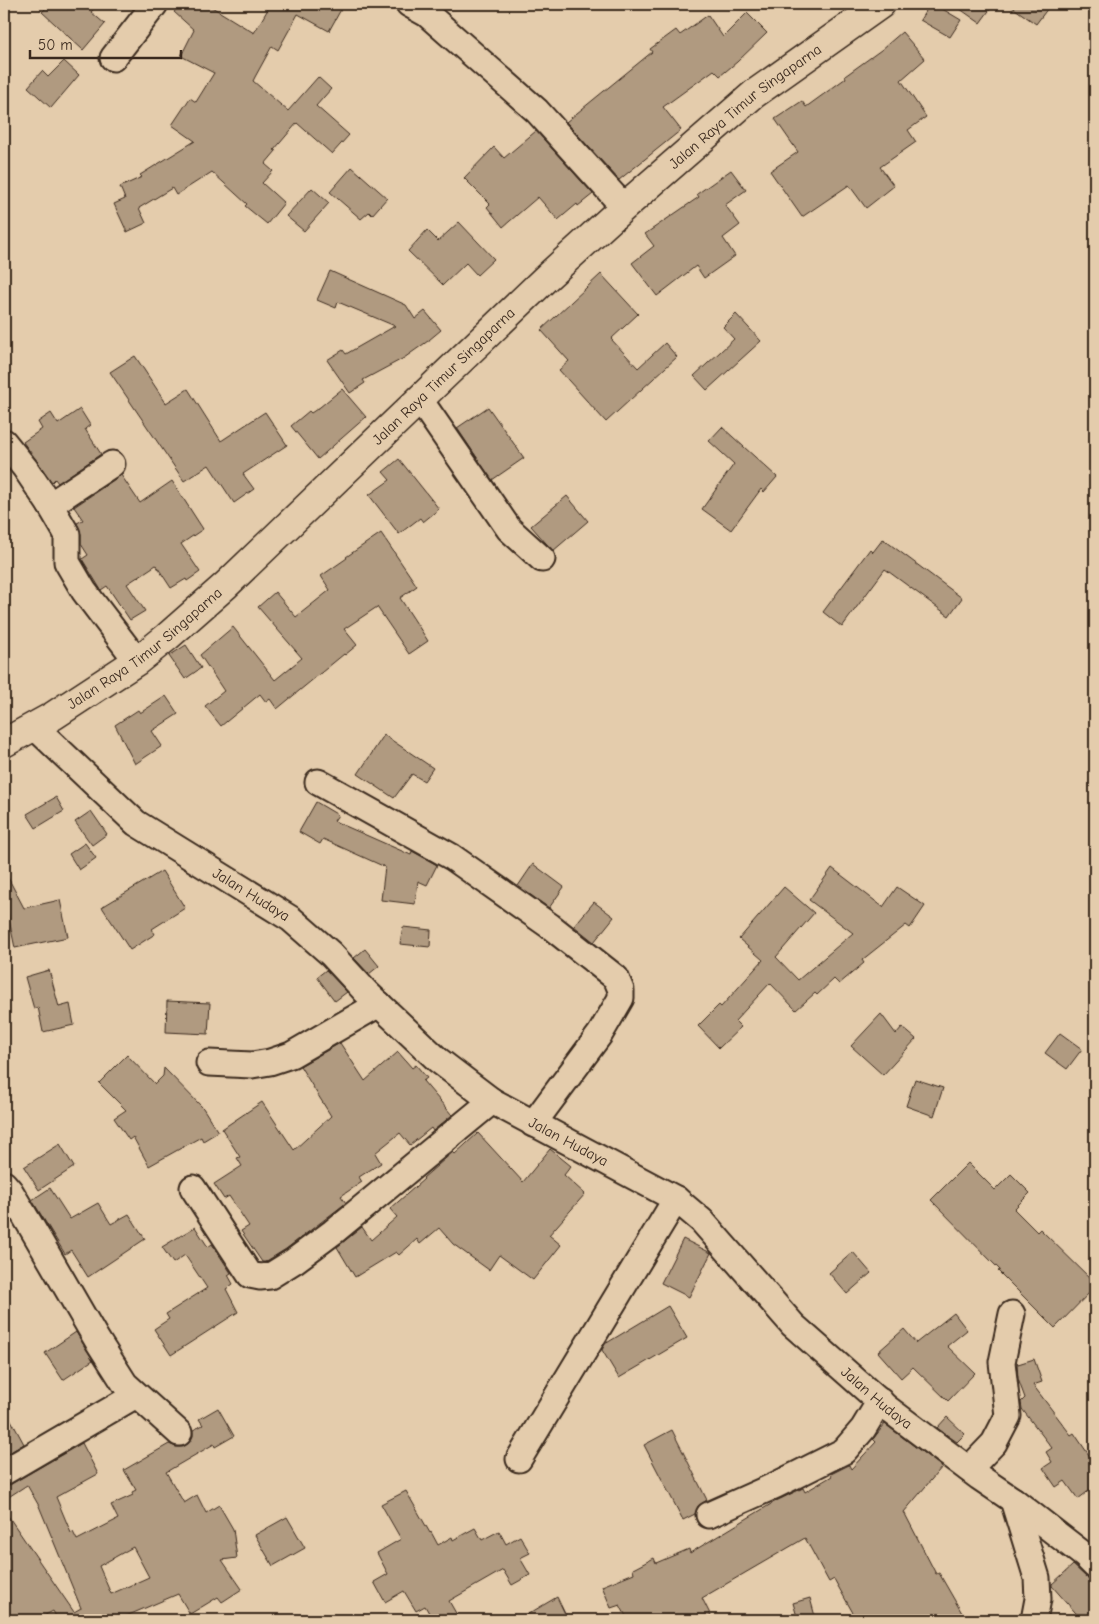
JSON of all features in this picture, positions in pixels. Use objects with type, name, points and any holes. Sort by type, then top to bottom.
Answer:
[{"type":"main road","name":"Jalan Raya Timur Singaparna","points":[[4,743],[44,721],[137,661],[226,585],[546,278],[624,207],[754,94],[881,4]]},
{"type":"street","points":[[113,58],[155,4]]},
{"type":"street","points":[[409,4],[427,14],[537,111],[624,207]]},
{"type":"street","points":[[420,400],[509,529],[542,559]]},
{"type":"street","points":[[4,442],[26,468],[67,534],[67,562],[80,584],[137,661]]},
{"type":"street","points":[[50,505],[112,464]]},
{"type":"street","name":"Jalan Hudaya","points":[[44,721],[136,823],[291,919],[331,954],[379,1004],[438,1060],[492,1101],[676,1199],[702,1221],[793,1325],[880,1401],[1013,1500],[1084,1555],[1095,1566]]},
{"type":"street","points":[[318,782],[452,857],[550,926],[616,978],[621,990],[621,998],[600,1034],[533,1124]]},
{"type":"street","points":[[209,1063],[252,1066],[270,1062],[290,1055],[379,1004]]},
{"type":"street","points":[[193,1188],[250,1275],[270,1276],[333,1232],[492,1101]]},
{"type":"street","points":[[4,1184],[10,1191],[97,1340],[125,1384],[179,1433]]},
{"type":"street","points":[[518,1459],[676,1199]]},
{"type":"street","points":[[969,1469],[994,1443],[1008,1416],[1002,1362],[1012,1314]]},
{"type":"street","points":[[4,1472],[136,1395]]},
{"type":"street","points":[[709,1515],[776,1485],[844,1451],[863,1429],[880,1401]]},
{"type":"street","points":[[1013,1500],[1037,1578],[1038,1600],[1034,1620]]},
{"type":"building","points":[[50,4],[98,4],[91,12],[105,24],[83,50],[42,12]]},
{"type":"building","points":[[181,4],[207,4],[254,33],[271,4],[344,4],[329,31],[298,14],[278,50],[272,46],[253,81],[288,111],[318,77],[331,89],[316,106],[349,135],[332,154],[297,123],[274,150],[276,151],[265,164],[273,171],[262,183],[284,203],[267,224],[245,206],[247,204],[212,172],[176,195],[172,188],[139,208],[146,223],[127,232],[114,204],[125,199],[120,187],[142,177],[140,175],[195,141],[172,125],[190,98],[196,102],[214,73],[181,56],[194,30],[174,12]]},
{"type":"building","points":[[930,4],[934,4],[961,20],[950,37],[920,20]]},
{"type":"building","points":[[953,4],[994,4],[980,23]]},
{"type":"building","points":[[1008,4],[1051,4],[1036,24]]},
{"type":"building","points":[[747,13],[767,33],[720,76],[714,70],[663,107],[681,130],[619,180],[566,122],[652,52],[650,49],[676,30],[680,35],[708,15],[723,37]]},
{"type":"building","points":[[902,32],[925,59],[901,80],[926,117],[908,130],[916,142],[880,167],[894,186],[866,208],[849,185],[802,217],[770,171],[798,152],[775,119],[802,101],[806,107],[846,78],[845,76]]},
{"type":"building","points":[[64,61],[79,75],[51,108],[28,87],[42,71],[48,77]]},
{"type":"building","points":[[536,131],[593,194],[578,206],[577,204],[558,220],[538,197],[503,227],[487,207],[490,204],[464,178],[494,147],[504,158]]},
{"type":"building","points":[[352,167],[387,198],[372,215],[369,212],[361,219],[330,192]]},
{"type":"building","points":[[731,170],[746,190],[725,205],[740,225],[723,238],[735,256],[704,278],[696,266],[657,296],[632,263],[654,246],[645,234],[699,197],[697,194]]},
{"type":"building","points":[[312,188],[329,203],[304,231],[286,216]]},
{"type":"building","points":[[459,222],[494,259],[477,275],[466,263],[443,285],[408,251],[427,230],[438,241]]},
{"type":"building","points":[[330,271],[406,305],[415,319],[425,311],[441,330],[430,341],[404,358],[363,380],[365,383],[350,393],[327,360],[343,350],[346,354],[395,326],[338,302],[336,308],[317,300]]},
{"type":"building","points":[[601,274],[638,314],[611,339],[638,368],[665,343],[677,357],[606,422],[559,370],[569,361],[541,330]]},
{"type":"building","points":[[736,314],[761,341],[707,390],[694,376],[734,339],[723,327]]},
{"type":"building","points":[[135,356],[166,403],[188,389],[221,441],[265,412],[287,445],[243,474],[254,489],[234,503],[209,465],[184,481],[110,372]]},
{"type":"building","points":[[342,389],[366,417],[318,459],[291,426],[309,411],[311,413],[320,407]]},
{"type":"building","points":[[488,407],[524,458],[492,480],[457,428]]},
{"type":"building","points":[[80,409],[90,425],[85,429],[101,454],[58,483],[55,479],[52,482],[23,442],[42,429],[38,422],[51,413],[58,424]]},
{"type":"building","points":[[722,427],[777,477],[764,492],[761,489],[731,530],[702,509],[734,464],[709,441]]},
{"type":"building","points":[[399,459],[439,509],[423,522],[420,518],[399,534],[369,495],[390,480],[383,472]]},
{"type":"building","points":[[121,475],[140,503],[172,481],[203,529],[181,544],[200,572],[187,581],[186,579],[171,588],[156,565],[127,584],[145,611],[130,620],[107,586],[101,590],[82,559],[88,555],[81,544],[81,534],[77,523],[83,520],[74,507]]},
{"type":"building","points":[[567,496],[588,521],[553,551],[531,526]]},
{"type":"building","points":[[381,533],[417,586],[400,598],[428,641],[409,654],[377,607],[344,629],[357,645],[277,709],[270,699],[266,702],[260,694],[221,726],[205,706],[224,691],[200,655],[233,627],[275,680],[302,658],[258,607],[275,592],[296,617],[330,590],[321,576]]},
{"type":"building","points":[[883,539],[962,598],[949,616],[885,569],[842,627],[823,612],[870,549],[873,552]]},
{"type":"building","points":[[186,645],[201,668],[185,679],[169,656]]},
{"type":"building","points":[[166,696],[178,714],[152,731],[162,746],[135,764],[115,725],[138,710],[140,713]]},
{"type":"building","points":[[384,735],[433,768],[424,781],[412,774],[394,798],[358,774]]},
{"type":"building","points":[[56,797],[64,811],[36,828],[27,814]]},
{"type":"building","points":[[316,802],[338,815],[334,821],[411,855],[412,851],[437,865],[427,885],[418,881],[415,904],[381,900],[385,867],[323,839],[320,844],[299,832]]},
{"type":"building","points":[[91,811],[107,834],[92,845],[75,822]]},
{"type":"building","points":[[85,843],[96,858],[79,870],[69,854]]},
{"type":"building","points":[[533,864],[564,887],[549,908],[518,886]]},
{"type":"building","points":[[832,868],[883,907],[897,887],[925,906],[910,928],[906,925],[862,960],[864,963],[839,984],[834,979],[817,995],[815,993],[796,1010],[770,983],[735,1021],[741,1027],[719,1048],[698,1026],[719,1005],[721,1007],[763,960],[739,939],[784,887],[814,913],[776,957],[798,980],[853,933],[809,900]]},
{"type":"building","points":[[4,870],[24,908],[60,900],[68,937],[15,948],[4,896]]},
{"type":"building","points":[[162,871],[185,908],[152,929],[155,934],[130,950],[102,907]]},
{"type":"building","points":[[594,902],[614,917],[594,942],[574,926]]},
{"type":"building","points":[[403,927],[431,930],[430,947],[400,944]]},
{"type":"building","points":[[365,949],[379,966],[369,974],[354,958]]},
{"type":"building","points":[[49,970],[59,1007],[70,1004],[74,1025],[43,1032],[38,1007],[34,1009],[25,977]]},
{"type":"building","points":[[326,970],[347,992],[335,1001],[317,977]]},
{"type":"building","points":[[167,1001],[210,1003],[208,1034],[166,1032]]},
{"type":"building","points":[[881,1014],[896,1034],[902,1027],[916,1039],[883,1075],[851,1046]]},
{"type":"building","points":[[1060,1033],[1082,1049],[1067,1069],[1045,1053]]},
{"type":"building","points":[[340,1043],[365,1081],[398,1052],[412,1068],[416,1065],[427,1078],[423,1081],[452,1115],[433,1131],[431,1128],[410,1145],[400,1133],[375,1153],[381,1163],[359,1177],[362,1182],[341,1196],[346,1203],[286,1249],[262,1262],[241,1231],[249,1226],[229,1196],[224,1199],[214,1184],[242,1166],[237,1158],[240,1157],[222,1129],[262,1102],[294,1150],[331,1116],[300,1066]]},
{"type":"building","points":[[127,1055],[155,1084],[163,1076],[164,1068],[203,1108],[218,1132],[203,1141],[201,1137],[149,1166],[133,1137],[129,1140],[114,1118],[126,1110],[99,1083]]},
{"type":"building","points":[[915,1079],[943,1088],[934,1116],[906,1106]]},
{"type":"building","points":[[478,1133],[523,1182],[550,1149],[571,1166],[564,1175],[585,1194],[549,1235],[561,1245],[533,1280],[499,1255],[489,1270],[453,1244],[439,1228],[420,1244],[417,1239],[399,1255],[396,1252],[355,1277],[337,1247],[362,1227],[371,1240],[397,1217],[390,1209],[453,1152],[455,1154]]},
{"type":"building","points":[[60,1144],[74,1167],[39,1190],[24,1167]]},
{"type":"building","points":[[968,1163],[995,1190],[1011,1174],[1030,1193],[1014,1209],[1037,1232],[1040,1229],[1095,1283],[1095,1287],[1055,1328],[931,1200]]},
{"type":"building","points":[[50,1188],[70,1219],[98,1203],[111,1224],[129,1214],[145,1239],[88,1277],[71,1250],[65,1254],[32,1200]]},
{"type":"building","points":[[195,1227],[208,1247],[212,1244],[231,1273],[228,1275],[233,1284],[226,1289],[238,1312],[171,1355],[154,1329],[169,1319],[166,1314],[207,1288],[185,1255],[173,1263],[162,1247]]},
{"type":"building","points":[[683,1239],[711,1253],[689,1297],[661,1283]]},
{"type":"building","points":[[853,1252],[871,1273],[847,1294],[829,1273]]},
{"type":"building","points":[[668,1306],[687,1338],[619,1378],[602,1350],[605,1344]]},
{"type":"building","points":[[954,1313],[967,1330],[947,1346],[975,1373],[948,1401],[913,1367],[901,1378],[878,1352],[904,1329],[916,1343]]},
{"type":"building","points":[[76,1332],[93,1360],[63,1380],[45,1353]]},
{"type":"building","points":[[1034,1359],[1042,1382],[1033,1385],[1071,1435],[1074,1433],[1095,1464],[1095,1486],[1078,1499],[1065,1481],[1056,1487],[1043,1468],[1052,1462],[1046,1452],[1052,1448],[1022,1409],[1021,1402],[1025,1398],[1018,1379],[1017,1362],[1018,1364]]},
{"type":"building","points":[[4,1407],[24,1444],[4,1456]]},
{"type":"building","points":[[218,1408],[234,1436],[215,1447],[214,1444],[166,1472],[184,1503],[197,1495],[206,1513],[219,1505],[233,1529],[237,1558],[222,1560],[242,1589],[222,1602],[218,1597],[190,1614],[178,1594],[117,1620],[58,1620],[53,1611],[36,1620],[4,1620],[4,1510],[74,1612],[81,1608],[39,1506],[27,1485],[4,1500],[4,1486],[11,1484],[82,1443],[98,1474],[56,1497],[71,1533],[73,1532],[77,1540],[118,1519],[111,1505],[133,1495],[132,1492],[136,1490],[124,1470],[169,1444],[183,1447],[189,1443],[193,1436],[193,1430],[203,1425],[199,1419]],"holes":[[[133,1547],[149,1577],[111,1594],[99,1566]]]},
{"type":"building","points":[[947,1417],[965,1434],[957,1442],[937,1428]]},
{"type":"building","points":[[885,1424],[942,1467],[904,1512],[936,1574],[939,1573],[966,1620],[857,1620],[834,1579],[829,1582],[805,1538],[702,1598],[711,1616],[701,1620],[628,1620],[620,1605],[611,1608],[602,1586],[634,1573],[633,1569],[654,1558],[656,1563],[689,1549],[690,1553],[776,1501],[803,1488],[805,1492],[832,1476],[831,1474],[849,1465],[851,1469],[876,1442],[873,1439]]},
{"type":"building","points":[[672,1430],[707,1500],[698,1506],[695,1514],[683,1520],[644,1445]]},
{"type":"building","points":[[406,1491],[438,1545],[452,1537],[453,1540],[475,1528],[482,1540],[499,1531],[506,1544],[520,1536],[530,1553],[520,1558],[530,1575],[512,1585],[503,1570],[449,1601],[457,1615],[447,1620],[433,1620],[425,1606],[416,1611],[404,1591],[385,1602],[374,1582],[388,1574],[377,1553],[401,1539],[381,1504]]},
{"type":"building","points":[[287,1517],[305,1548],[273,1566],[255,1535]]},
{"type":"building","points":[[1073,1565],[1095,1582],[1095,1620],[1082,1620],[1052,1586]]},
{"type":"building","points":[[557,1597],[568,1620],[518,1620]]},
{"type":"building","points":[[810,1598],[816,1620],[798,1620],[793,1603]]}]
